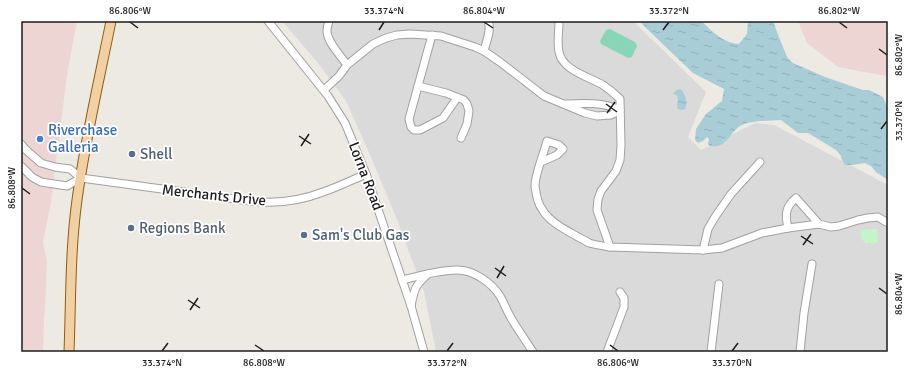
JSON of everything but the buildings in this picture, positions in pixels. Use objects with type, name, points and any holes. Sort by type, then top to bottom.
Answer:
[{"type":"main road","points":[[69,352],[72,255],[77,200],[111,21]]},
{"type":"street","name":"Lorna Road","points":[[268,21],[324,90],[345,123],[366,174],[411,306],[424,352]]},
{"type":"street","points":[[329,21],[327,33],[330,41],[347,65]]},
{"type":"street","points":[[484,51],[490,25],[488,21]]},
{"type":"street","points":[[559,21],[558,47],[562,61],[567,66],[602,84],[620,99],[620,160],[616,171],[601,191],[598,199],[597,210],[610,247]]},
{"type":"street","points":[[324,90],[339,76],[347,65],[373,44],[397,35],[432,35],[441,36],[484,51],[544,96],[585,113],[597,116],[611,115],[620,110]]},
{"type":"street","points":[[432,35],[409,119],[411,127],[414,130],[420,130],[443,118],[457,98]]},
{"type":"street","points":[[418,86],[446,93],[464,100],[469,111],[467,124],[461,138]]},
{"type":"street","points":[[564,104],[584,103],[613,106],[620,110]]},
{"type":"street","points":[[21,144],[41,163],[55,168],[70,169],[81,178],[67,186],[41,182],[32,177],[21,166]]},
{"type":"street","points":[[541,162],[535,184],[538,200],[546,215],[551,220],[589,243],[610,247],[703,250],[722,248],[762,233],[788,228],[819,224],[831,227],[858,220],[878,217],[886,222]]},
{"type":"street","points":[[703,250],[708,229],[715,216],[730,194],[760,162]]},
{"type":"street","name":"Merchants Drive","points":[[81,178],[242,200],[272,202],[305,198],[323,193],[366,174]]},
{"type":"street","points":[[788,228],[786,218],[787,211],[790,203],[796,198],[819,224]]},
{"type":"street","points":[[800,352],[804,313],[812,264]]},
{"type":"street","points":[[402,280],[446,270],[459,270],[479,276],[490,284],[501,297],[510,316],[533,352]]},
{"type":"street","points":[[411,306],[413,292],[419,282],[429,273]]},
{"type":"street","points":[[710,352],[720,284]]},
{"type":"street","points":[[607,352],[624,307],[624,298],[620,292]]},
{"type":"shaded area","name":"Riverchase Galleria","points":[[21,21],[77,21],[67,75],[51,202],[43,242],[47,261],[43,352],[21,352]]},
{"type":"shaded area","points":[[282,21],[633,21],[706,92],[688,137],[701,150],[755,123],[774,125],[888,185],[888,352],[436,352],[424,292],[396,217],[346,101],[318,63]]},
{"type":"shaded area","points":[[798,21],[888,21],[886,76],[838,67],[807,43]]},
{"type":"green space","points":[[610,29],[635,42],[637,46],[632,57],[628,58],[601,44],[600,41],[606,30]]},
{"type":"green space","points":[[877,229],[878,242],[869,244],[862,240],[860,233],[862,230]]},
{"type":"water","points":[[640,21],[701,21],[723,39],[739,44],[747,34],[748,21],[773,21],[787,57],[793,63],[825,77],[863,90],[869,90],[883,97],[888,109],[888,180],[865,163],[845,165],[841,156],[836,150],[808,133],[798,133],[781,120],[744,124],[736,129],[724,143],[720,145],[710,146],[708,144],[709,139],[707,137],[698,143],[695,140],[696,129],[706,114],[722,101],[724,89],[693,73]]},
{"type":"water","points":[[679,89],[682,90],[687,102],[685,109],[682,110],[678,109],[677,95],[673,94]]},
{"type":"place","name":"Riverchase Galleria","points":[[40,139]]},
{"type":"place","name":"Shell","points":[[132,154]]},
{"type":"place","name":"Regions Bank","points":[[131,228]]},
{"type":"place","name":"Sam's Club Gas","points":[[304,235]]}]
